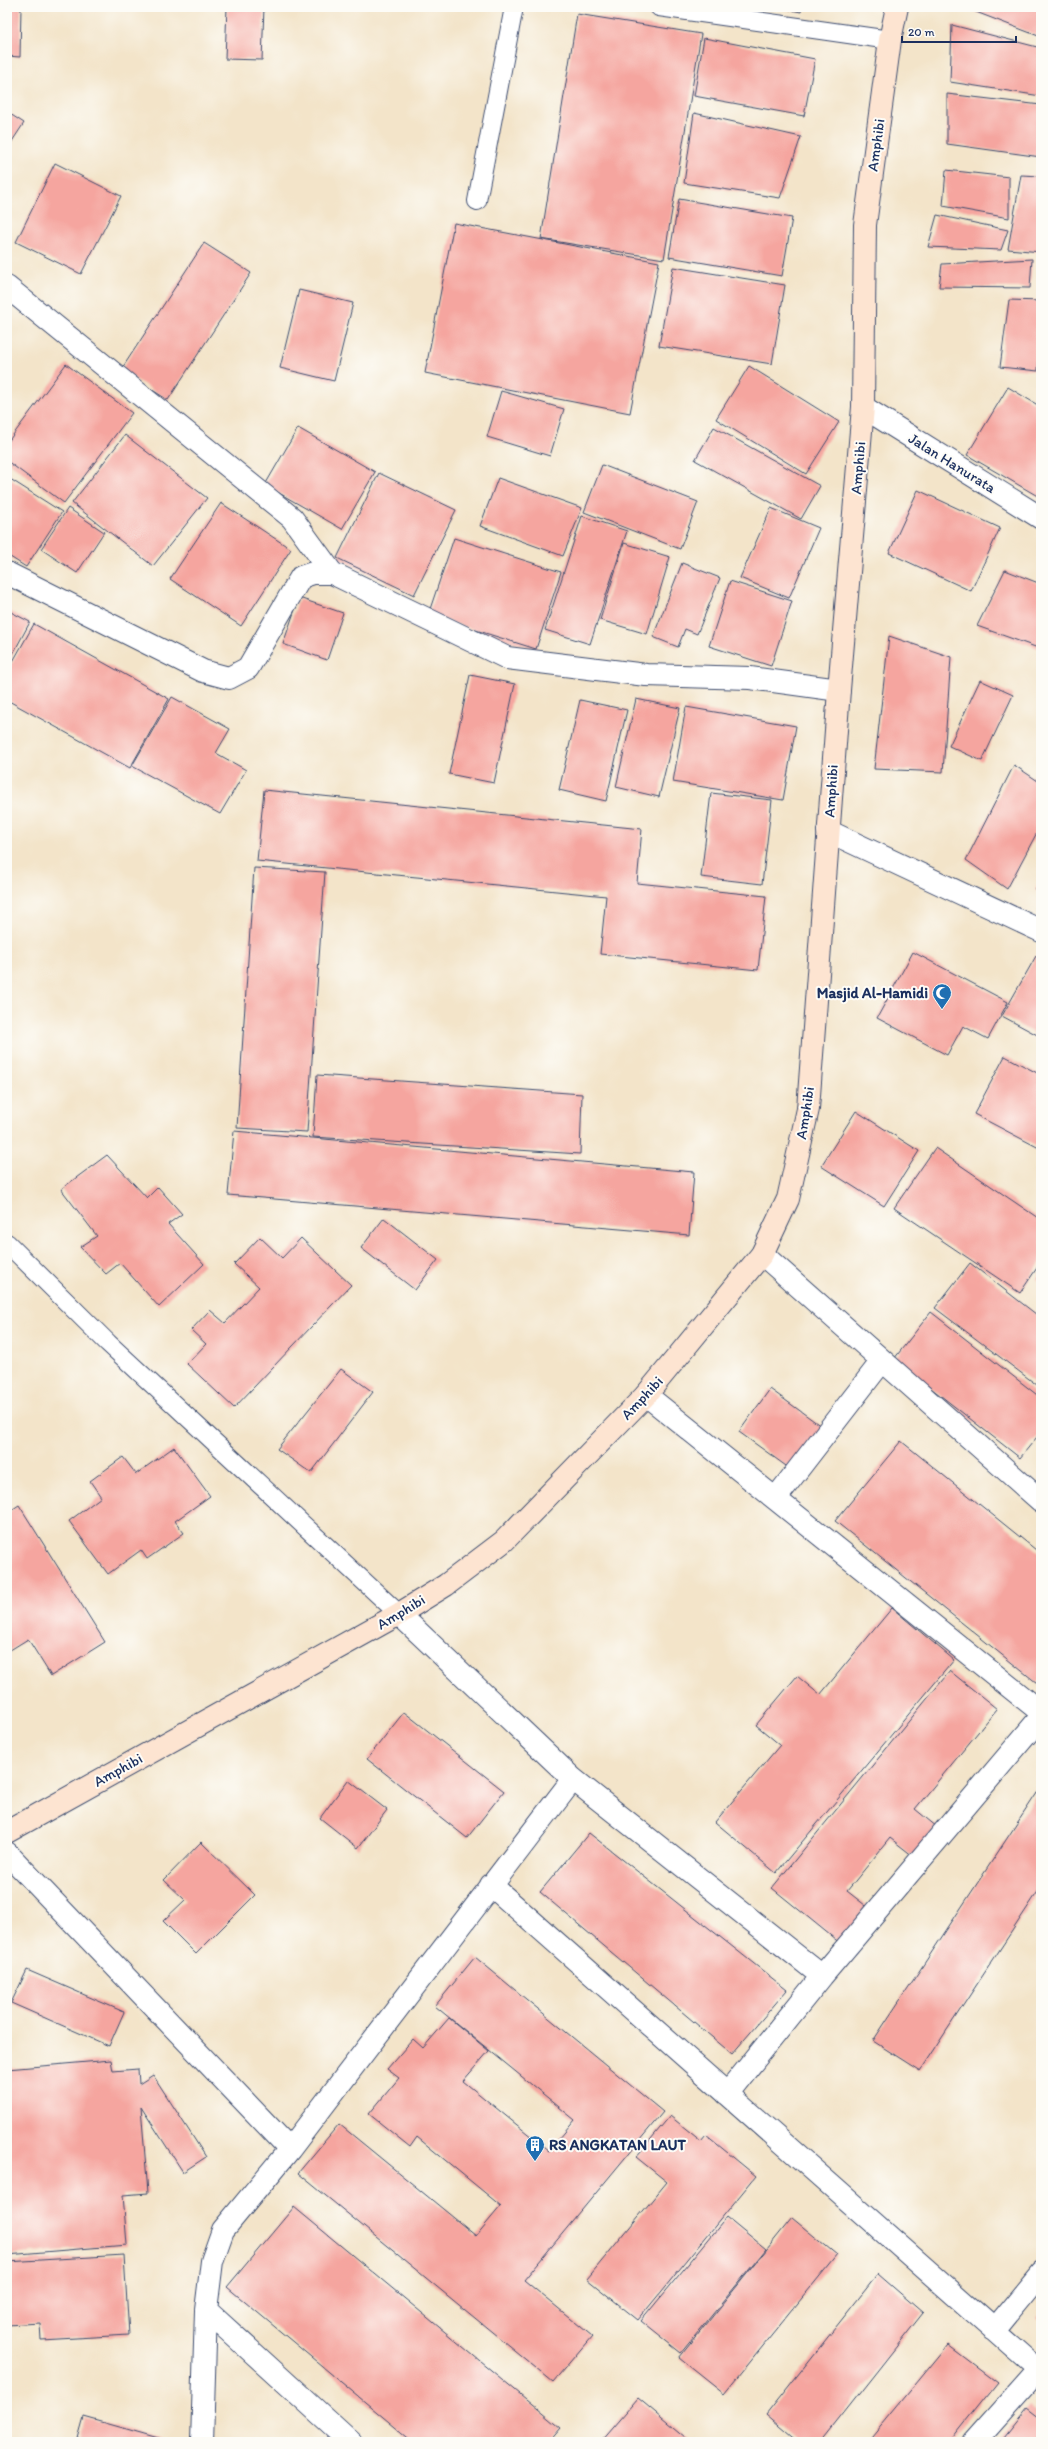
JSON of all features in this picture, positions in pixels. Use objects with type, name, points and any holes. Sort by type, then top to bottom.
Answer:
[{"type":"main road","name":"Amphibi","points":[[7,1832],[399,1614],[446,1584],[504,1541],[646,1395],[762,1254],[788,1199],[808,1109],[839,690],[863,407],[864,225],[890,40],[897,7]]},
{"type":"street","points":[[7,287],[292,518],[332,573]]},
{"type":"street","name":"Jalan Hanurata","points":[[863,407],[1041,518]]},
{"type":"street","points":[[7,573],[203,671],[228,678],[248,668],[301,577],[313,573],[332,573],[507,658],[646,675],[750,678],[839,690]]},
{"type":"street","points":[[828,831],[1041,931]]},
{"type":"street","points":[[762,1254],[1041,1501]]},
{"type":"street","points":[[776,1498],[882,1360]]},
{"type":"street","points":[[646,1395],[1041,1712]]},
{"type":"street","points":[[399,1614],[573,1779],[822,1976]]},
{"type":"street","points":[[727,2094],[822,1976],[1041,1717]]},
{"type":"street","points":[[202,2442],[206,2310],[212,2261],[223,2230],[290,2149],[573,1779]]},
{"type":"street","points":[[7,1853],[290,2149]]},
{"type":"street","points":[[491,1885],[1040,2370],[974,2442]]},
{"type":"street","points":[[994,2330],[1041,2273]]},
{"type":"street","points":[[206,2310],[351,2442]]},
{"type":"lane","points":[[477,201],[514,7]]},
{"type":"lane","points":[[658,7],[890,40]]},
{"type":"lane","points":[[7,1243],[108,1343],[399,1614]]},
{"type":"building","points":[[7,7],[21,7],[20,57],[7,56]]},
{"type":"building","points":[[227,7],[264,7],[262,60],[225,59]]},
{"type":"building","points":[[777,7],[802,7],[801,12]]},
{"type":"building","points":[[963,7],[1041,7],[1041,37]]},
{"type":"building","points":[[577,14],[701,34],[664,259],[541,239]]},
{"type":"building","points":[[952,25],[1041,48],[1041,96],[950,82]]},
{"type":"building","points":[[704,38],[815,59],[804,116],[694,96]]},
{"type":"building","points":[[947,94],[1041,105],[1041,157],[947,144]]},
{"type":"building","points":[[7,112],[24,123],[7,149]]},
{"type":"building","points":[[694,113],[801,137],[780,198],[684,183]]},
{"type":"building","points":[[55,163],[121,196],[81,274],[16,242]]},
{"type":"building","points":[[946,170],[1009,177],[1009,218],[943,206]]},
{"type":"building","points":[[1021,175],[1041,176],[1041,252],[1008,249]]},
{"type":"building","points":[[679,199],[792,218],[782,276],[669,257]]},
{"type":"building","points":[[937,215],[1008,230],[1001,250],[928,247]]},
{"type":"building","points":[[454,223],[659,262],[630,413],[425,373]]},
{"type":"building","points":[[204,243],[251,273],[168,400],[121,370]]},
{"type":"building","points":[[1032,259],[1030,288],[939,287],[942,264]]},
{"type":"building","points":[[673,267],[785,285],[772,364],[659,346]]},
{"type":"building","points":[[299,290],[353,303],[334,381],[280,368]]},
{"type":"building","points":[[1009,300],[1041,301],[1038,371],[1000,367]]},
{"type":"building","points":[[66,364],[132,413],[64,503],[7,461],[7,443]]},
{"type":"building","points":[[749,366],[839,422],[806,474],[716,419]]},
{"type":"building","points":[[1008,387],[1041,407],[1041,498],[967,455]]},
{"type":"building","points":[[501,391],[564,409],[550,456],[487,437]]},
{"type":"building","points":[[714,427],[820,486],[801,519],[695,460]]},
{"type":"building","points":[[298,428],[375,472],[342,529],[265,485]]},
{"type":"building","points":[[125,435],[207,498],[153,566],[72,503]]},
{"type":"building","points":[[602,465],[698,502],[680,549],[584,512]]},
{"type":"building","points":[[379,473],[456,510],[414,595],[337,558]]},
{"type":"building","points":[[7,477],[62,512],[26,567],[7,555]]},
{"type":"building","points":[[498,478],[582,508],[563,556],[480,526]]},
{"type":"building","points":[[918,490],[1000,528],[971,591],[889,553]]},
{"type":"building","points":[[221,503],[291,549],[241,626],[170,579]]},
{"type":"building","points":[[68,508],[104,532],[77,573],[41,549]]},
{"type":"building","points":[[771,508],[819,528],[789,598],[740,578]]},
{"type":"building","points":[[582,516],[627,531],[590,644],[545,630]]},
{"type":"building","points":[[454,538],[561,572],[536,649],[428,615]]},
{"type":"building","points":[[624,543],[670,557],[647,634],[600,620]]},
{"type":"building","points":[[682,563],[720,578],[697,634],[685,629],[678,647],[653,637]]},
{"type":"building","points":[[1005,570],[1041,584],[1041,649],[977,626]]},
{"type":"building","points":[[730,581],[792,601],[771,666],[709,646]]},
{"type":"building","points":[[299,598],[343,613],[327,660],[283,644]]},
{"type":"building","points":[[7,610],[30,622],[7,665]]},
{"type":"building","points":[[34,624],[169,699],[130,768],[7,700],[7,672]]},
{"type":"building","points":[[889,636],[951,657],[943,772],[874,769]]},
{"type":"building","points":[[470,675],[515,684],[494,783],[449,774]]},
{"type":"building","points":[[980,680],[1013,695],[982,761],[949,746]]},
{"type":"building","points":[[172,697],[230,729],[216,753],[246,770],[220,814],[132,766]]},
{"type":"building","points":[[636,699],[680,708],[659,797],[616,787]]},
{"type":"building","points":[[580,700],[627,710],[606,801],[559,790]]},
{"type":"building","points":[[686,707],[796,726],[783,800],[673,782]]},
{"type":"building","points":[[1014,765],[1041,783],[1041,825],[1007,889],[966,860]]},
{"type":"building","points":[[264,790],[642,829],[637,883],[766,896],[758,970],[600,954],[606,896],[257,861]]},
{"type":"building","points":[[711,793],[772,800],[762,884],[701,877]]},
{"type":"building","points":[[254,868],[325,872],[307,1132],[237,1128]]},
{"type":"building","points":[[1041,880],[1041,892],[1035,890]]},
{"type":"building","name":"Masjid Al-Hamidi","points":[[913,952],[1008,1002],[988,1039],[963,1026],[947,1055],[877,1018]]},
{"type":"building","points":[[1036,956],[1041,959],[1041,1037],[1002,1016]]},
{"type":"building","points":[[1005,1056],[1041,1075],[1041,1149],[974,1114]]},
{"type":"building","points":[[317,1075],[582,1094],[580,1154],[313,1137]]},
{"type":"building","points":[[856,1111],[919,1151],[884,1206],[821,1166]]},
{"type":"building","points":[[234,1131],[694,1172],[689,1235],[228,1195]]},
{"type":"building","points":[[935,1148],[1041,1220],[1041,1262],[1020,1293],[894,1208]]},
{"type":"building","points":[[107,1155],[147,1198],[158,1187],[182,1214],[168,1224],[204,1264],[159,1307],[120,1263],[106,1274],[80,1247],[97,1236],[61,1189]]},
{"type":"building","points":[[384,1218],[438,1260],[415,1290],[361,1248]]},
{"type":"building","points":[[260,1237],[282,1258],[301,1238],[351,1285],[234,1408],[187,1364],[206,1344],[191,1330],[210,1310],[225,1323],[259,1287],[234,1264]]},
{"type":"building","points":[[970,1263],[1041,1318],[1041,1388],[935,1308]]},
{"type":"building","points":[[1041,1272],[1041,1282],[1037,1279]]},
{"type":"building","points":[[931,1312],[1041,1398],[1041,1432],[1020,1458],[894,1359]]},
{"type":"building","points":[[341,1369],[373,1392],[311,1473],[277,1449]]},
{"type":"building","points":[[770,1389],[825,1429],[793,1471],[739,1432]]},
{"type":"building","points":[[901,1441],[1041,1554],[1041,1679],[1037,1683],[835,1521]]},
{"type":"building","points":[[174,1447],[210,1496],[175,1521],[184,1533],[147,1559],[141,1550],[108,1574],[69,1521],[101,1497],[90,1481],[123,1457],[136,1474]]},
{"type":"building","points":[[19,1505],[105,1642],[51,1676],[28,1639],[7,1652],[7,1513]]},
{"type":"building","points":[[892,1608],[954,1660],[776,1873],[715,1822],[780,1745],[756,1725],[797,1676],[820,1695]]},
{"type":"building","points":[[950,1671],[997,1709],[915,1809],[937,1827],[913,1856],[890,1838],[847,1891],[870,1909],[841,1944],[772,1888]]},
{"type":"building","points":[[404,1712],[504,1791],[467,1838],[367,1759]]},
{"type":"building","points":[[348,1780],[387,1810],[358,1848],[320,1818]]},
{"type":"building","points":[[1041,1787],[1041,1887],[920,2071],[873,2041]]},
{"type":"building","points":[[589,1833],[787,1990],[732,2054],[540,1892]]},
{"type":"building","points":[[201,1842],[255,1895],[196,1954],[163,1921],[185,1900],[164,1880]]},
{"type":"building","name":"RS ANGKATAN LAUT","points":[[475,1957],[663,2112],[524,2280],[592,2336],[553,2382],[298,2173],[339,2124],[476,2236],[501,2206],[417,2137],[410,2147],[369,2114],[399,2078],[387,2069],[413,2039],[423,2048],[449,2018],[489,2051],[463,2081],[549,2151],[575,2120],[435,2006]]},
{"type":"building","points":[[27,1970],[124,2012],[109,2046],[11,2003]]},
{"type":"building","points":[[111,2060],[113,2071],[138,2069],[139,2084],[153,2075],[206,2157],[183,2172],[141,2107],[148,2193],[123,2195],[127,2245],[7,2255],[7,2069]]},
{"type":"building","points":[[670,2116],[701,2141],[706,2135],[756,2176],[638,2320],[587,2279],[667,2182],[636,2157]]},
{"type":"building","points":[[294,2207],[561,2428],[549,2442],[413,2442],[227,2287]]},
{"type":"building","points":[[727,2217],[766,2249],[681,2353],[641,2321]]},
{"type":"building","points":[[792,2218],[837,2255],[724,2394],[679,2358]]},
{"type":"building","points":[[124,2255],[129,2335],[41,2340],[40,2323],[7,2325],[7,2262]]},
{"type":"building","points":[[878,2274],[923,2313],[821,2442],[798,2442],[766,2415]]},
{"type":"building","points":[[1041,2313],[1041,2322],[1037,2318]]},
{"type":"building","points":[[948,2345],[997,2382],[949,2442],[868,2442]]},
{"type":"building","points":[[638,2398],[691,2442],[600,2442]]},
{"type":"building","points":[[1028,2407],[1041,2417],[1041,2442],[1000,2442]]},
{"type":"building","points":[[84,2417],[162,2439],[161,2442],[77,2442]]},
{"type":"place","name":"Masjid Al-Hamidi","points":[[942,1010]]},
{"type":"place","name":"RS ANGKATAN LAUT","points":[[535,2162]]}]
